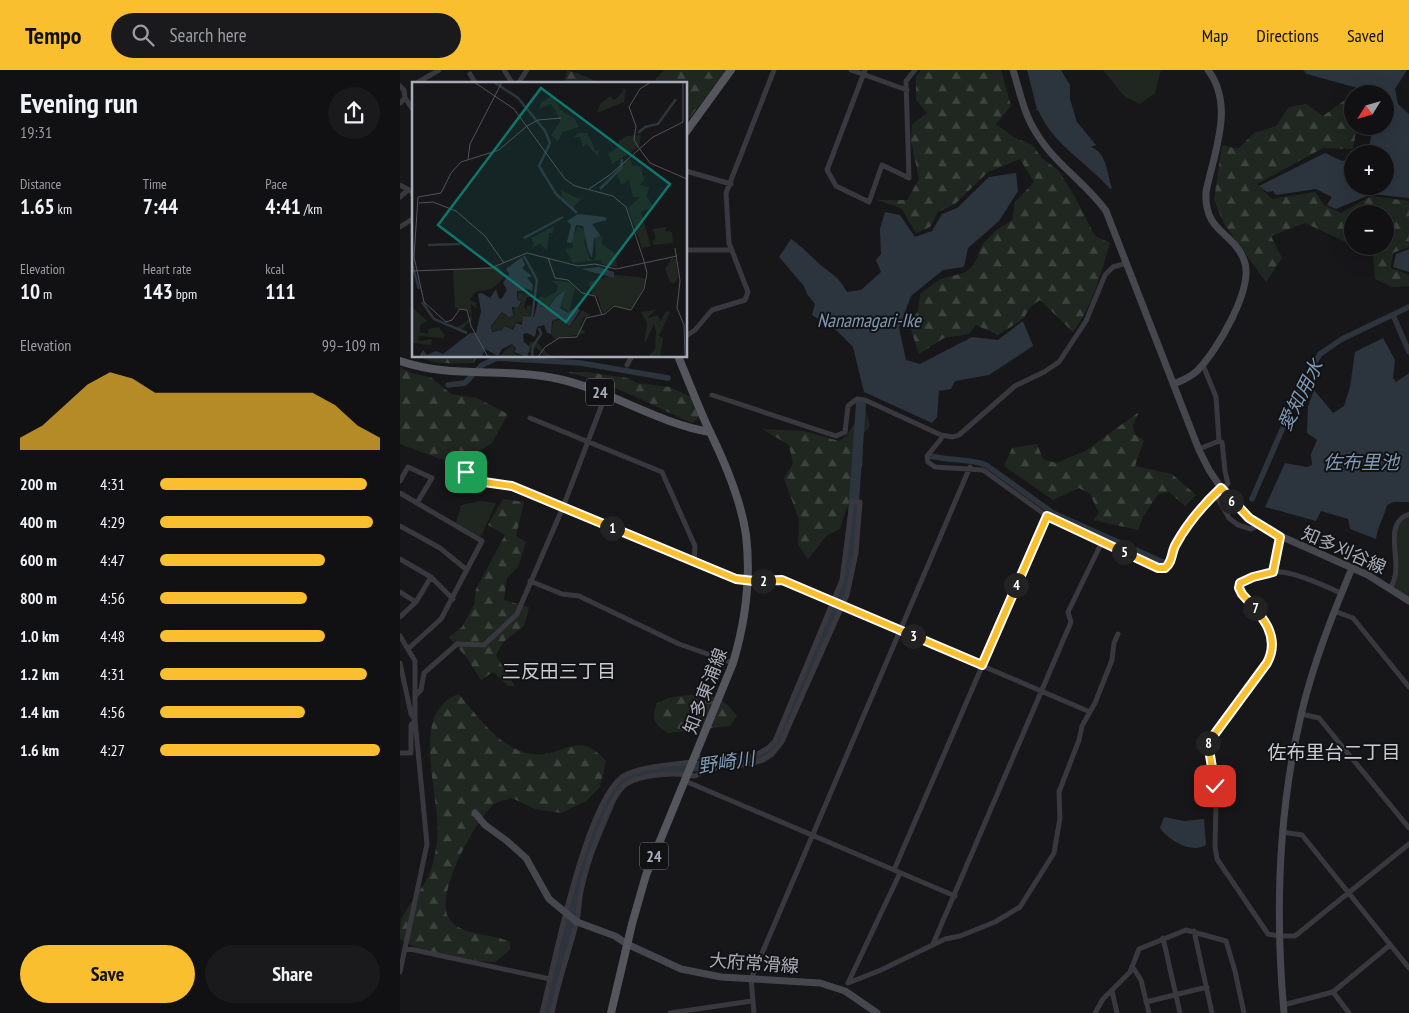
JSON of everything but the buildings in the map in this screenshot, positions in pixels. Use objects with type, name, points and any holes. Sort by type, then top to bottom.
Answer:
[{"type":"main road","points":[[688,129],[731,70]]},
{"type":"main road","name":"知多東浦線","points":[[610,1013],[646,875],[733,663],[743,626],[746,535],[740,508],[724,461],[679,358]]},
{"type":"main road","name":"24","points":[[400,361],[436,370],[536,374],[577,384],[606,394],[670,422],[710,432]]},
{"type":"street","points":[[418,82],[439,70]]},
{"type":"street","points":[[504,70],[512,82]]},
{"type":"street","points":[[519,82],[527,70]]},
{"type":"street","points":[[688,335],[695,330],[712,310],[745,300],[748,292],[732,250],[728,233],[726,198],[774,70]]},
{"type":"street","points":[[851,70],[864,72],[906,90]]},
{"type":"street","points":[[864,72],[826,170],[836,186],[869,202],[882,165],[909,178],[906,81],[915,70]]},
{"type":"street","name":"知多刈谷線","points":[[1013,70],[1024,108],[1038,136],[1098,200],[1113,227],[1199,449],[1220,489],[1240,510],[1259,525],[1280,537],[1352,568],[1390,588],[1409,601]]},
{"type":"street","points":[[1174,384],[1192,375],[1203,365],[1228,326],[1240,299],[1247,272],[1242,256],[1216,228],[1208,211],[1206,192],[1222,107],[1216,82],[1208,70]]},
{"type":"street","points":[[470,74],[475,82]]},
{"type":"street","points":[[402,88],[405,98],[412,108]]},
{"type":"street","points":[[400,103],[405,98]]},
{"type":"street","points":[[688,172],[731,184]]},
{"type":"street","points":[[400,185],[411,191]]},
{"type":"street","points":[[400,197],[411,191]]},
{"type":"street","points":[[400,227],[412,219]]},
{"type":"street","points":[[688,250],[732,250]]},
{"type":"street","points":[[712,395],[836,436],[845,432],[848,406],[857,398],[941,435],[953,437],[959,435],[1015,386],[1044,372],[1059,362],[1086,320],[1108,270],[1127,263]]},
{"type":"street","points":[[626,365],[631,358]]},
{"type":"street","points":[[941,439],[927,456],[928,462],[936,467],[970,467],[988,472],[1047,516],[1158,568],[1165,568],[1169,565],[1174,546],[1189,522],[1220,489],[1228,484],[1224,471],[1222,442],[1219,441],[1216,397],[1203,365]]},
{"type":"street","points":[[416,695],[421,690],[424,672],[441,660],[449,649],[459,643],[484,646],[516,614],[563,507],[606,394]]},
{"type":"street","points":[[530,418],[662,472],[695,546],[694,562]]},
{"type":"street","points":[[1199,449],[1219,441]]},
{"type":"street","points":[[400,481],[408,467],[432,478],[417,503]]},
{"type":"street","points":[[754,1013],[750,979],[970,467]]},
{"type":"street","points":[[466,472],[466,477],[470,480],[512,486],[736,579],[782,580],[1090,712]]},
{"type":"street","points":[[1220,489],[1233,522],[1251,529],[1259,525]]},
{"type":"street","points":[[400,493],[482,541],[441,619],[409,648]]},
{"type":"street","points":[[542,1013],[558,950],[580,892],[592,852],[622,787],[635,779],[690,768],[710,761],[762,754],[771,746],[834,602],[845,570],[852,502],[860,502],[852,580],[786,733],[773,754],[752,765],[704,770],[694,776],[690,768]]},
{"type":"street","points":[[1390,588],[1397,571],[1394,534],[1400,519],[1409,514]]},
{"type":"street","points":[[845,991],[982,665],[1047,516]]},
{"type":"street","points":[[400,535],[402,527],[440,548],[467,570]]},
{"type":"street","points":[[1273,572],[1280,537]]},
{"type":"street","points":[[933,945],[1071,622],[1068,612],[1102,542]]},
{"type":"street","points":[[400,559],[431,577],[453,599]]},
{"type":"street","points":[[1284,1013],[1279,936],[1282,832],[1288,782],[1301,714],[1317,659],[1352,568]]},
{"type":"street","points":[[1341,593],[1294,574],[1273,572],[1244,580],[1240,583],[1239,588],[1270,630],[1273,651],[1267,663],[1211,737],[1208,749],[1216,803],[1215,847],[1217,859],[1268,934],[1295,936],[1409,844]]},
{"type":"street","points":[[400,617],[416,602],[431,577]]},
{"type":"street","points":[[530,581],[562,594],[578,596],[679,644],[733,663]]},
{"type":"street","points":[[400,592],[416,602]]},
{"type":"street","points":[[1334,611],[1354,618],[1409,687]]},
{"type":"street","points":[[848,983],[881,970],[933,945],[995,922],[1020,907],[1054,854],[1060,818],[1059,792],[1079,740],[1082,726],[1096,704],[1112,660],[1114,643],[1118,634]]},
{"type":"street","points":[[400,636],[409,648],[415,661],[415,720],[427,844],[400,970]]},
{"type":"street","points":[[400,664],[411,714],[415,720]]},
{"type":"street","points":[[1301,714],[1319,718],[1409,828]]},
{"type":"street","points":[[400,753],[411,753],[411,725],[415,720]]},
{"type":"street","points":[[552,1013],[570,918],[588,840],[612,787],[622,777],[635,771],[690,768],[813,835],[955,896]]},
{"type":"street","points":[[475,813],[485,825],[526,858],[549,899],[570,918]]},
{"type":"street","points":[[1282,832],[1302,835],[1409,968]]},
{"type":"street","name":"大府常滑線","points":[[570,918],[615,936],[627,944],[681,969],[721,977],[820,983],[845,991],[877,1013]]},
{"type":"street","points":[[1095,1013],[1098,1004],[1130,972],[1139,949],[1186,930],[1226,941],[1244,1013]]},
{"type":"street","points":[[1194,931],[1212,1013]]},
{"type":"street","points":[[1163,938],[1180,1013]]},
{"type":"street","points":[[1283,1005],[1332,992],[1390,945]]},
{"type":"street","points":[[405,948],[550,979]]},
{"type":"street","points":[[1132,966],[1141,980],[1149,1013]]},
{"type":"street","points":[[1146,1002],[1207,987]]},
{"type":"street","points":[[1112,991],[1117,1013]]},
{"type":"street","points":[[1332,992],[1349,1013]]},
{"type":"street","points":[[670,1013],[752,1001]]},
{"type":"green space","points":[[567,70],[590,78],[595,82],[564,82]]},
{"type":"green space","points":[[664,70],[726,70],[688,120],[688,82],[654,82]]},
{"type":"green space","points":[[921,70],[1001,70],[1011,106],[996,124],[1012,136],[1032,145],[1043,159],[1058,170],[1074,195],[1095,236],[1110,243],[1091,300],[1073,332],[1040,300],[1031,306],[1023,319],[998,335],[976,325],[969,334],[944,338],[919,354],[909,324],[918,311],[920,294],[940,279],[964,273],[974,265],[982,245],[995,231],[1012,220],[1015,202],[1034,182],[1020,159],[988,172],[955,204],[938,212],[930,227],[916,233],[901,208],[877,200],[907,200],[919,179],[911,141],[912,124],[927,113],[916,100],[916,77]]},
{"type":"green space","points":[[1103,70],[1161,70],[1155,93],[1140,104],[1124,96]]},
{"type":"green space","points":[[1344,101],[1344,135],[1355,135],[1354,145],[1344,145],[1344,149],[1323,148],[1257,184],[1272,199],[1315,192],[1324,205],[1341,213],[1344,211],[1344,241],[1305,223],[1271,236],[1282,258],[1266,282],[1224,224],[1214,200],[1222,145],[1238,149],[1254,133],[1276,126],[1289,107],[1306,104],[1323,116]]},
{"type":"green space","points":[[1371,196],[1409,201],[1409,247],[1394,253],[1394,205],[1355,205]]},
{"type":"green space","points":[[1373,255],[1393,255],[1391,268],[1409,275],[1409,286],[1392,287],[1375,279]]},
{"type":"green space","points":[[423,358],[477,358],[473,363],[439,363]]},
{"type":"green space","points":[[400,367],[412,373],[432,378],[451,394],[477,398],[508,414],[492,443],[475,454],[472,465],[457,465],[400,444]]},
{"type":"green space","points":[[565,372],[587,372],[627,378],[637,383],[670,387],[691,397],[699,417],[692,423],[614,387]]},
{"type":"green space","points":[[866,411],[870,426],[861,437],[863,460],[861,472],[840,529],[826,536],[808,560],[798,544],[799,520],[784,478],[793,464],[789,445],[762,429],[804,431],[839,441],[847,435]]},
{"type":"green space","points":[[1139,412],[1133,425],[1134,434],[1144,440],[1135,466],[1172,474],[1196,495],[1185,506],[1169,492],[1158,494],[1143,517],[1138,530],[1093,520],[1099,513],[1090,494],[1079,488],[1053,500],[1004,466],[1012,448],[1037,444],[1043,459],[1056,463],[1085,451]]},
{"type":"green space","points":[[503,499],[524,502],[516,536],[526,542],[518,567],[507,578],[504,600],[529,607],[524,626],[502,643],[496,656],[515,686],[508,686],[493,672],[481,680],[467,658],[449,637],[462,627],[474,605],[476,589],[505,535],[488,525]]},
{"type":"green space","points":[[480,501],[496,503],[481,537],[456,523],[461,505]]},
{"type":"green space","points":[[1409,514],[1409,601],[1390,588],[1397,566],[1397,524]]},
{"type":"green space","points":[[459,694],[491,731],[510,746],[532,754],[543,754],[579,745],[596,751],[606,761],[600,787],[586,801],[561,813],[535,809],[512,798],[498,802],[486,813],[467,842],[451,878],[446,910],[450,920],[463,929],[510,942],[510,950],[495,962],[459,959],[433,953],[410,945],[400,939],[401,920],[426,880],[436,848],[438,830],[430,740],[434,720],[443,704]]},
{"type":"green space","points":[[696,694],[715,697],[728,705],[737,716],[730,726],[668,733],[657,724],[654,713],[657,703],[668,698]]},
{"type":"water","points":[[1027,70],[1061,70],[1070,85],[1070,99],[1077,122],[1096,145],[1091,147],[1100,154],[1106,164],[1112,188],[1110,189],[1061,143],[1044,122],[1038,110],[1035,110],[1037,109]]},
{"type":"water","points":[[1303,70],[1407,70],[1395,89],[1398,104],[1409,114],[1409,198],[1381,195],[1394,195],[1394,145],[1369,145],[1372,135],[1394,135],[1394,85],[1347,85],[1307,74]]},
{"type":"water","points":[[1325,153],[1344,161],[1344,195],[1370,195],[1336,209],[1327,205],[1332,197],[1316,189],[1276,195],[1273,191],[1267,192],[1259,186]]},
{"type":"water","name":"Nanamagari-Ike","points":[[1016,173],[1018,191],[999,221],[968,248],[964,267],[943,270],[911,296],[899,328],[906,360],[920,364],[972,337],[998,340],[1023,321],[1033,346],[989,375],[955,381],[951,389],[939,391],[937,417],[932,423],[864,392],[853,347],[836,330],[812,315],[815,304],[807,294],[804,286],[779,257],[791,239],[836,277],[847,292],[861,290],[881,272],[876,260],[881,254],[880,229],[885,212],[900,215],[915,237],[932,231],[942,214],[957,208],[989,177]]},
{"type":"water","points":[[1409,249],[1409,272],[1393,267],[1396,254]]},
{"type":"water","name":"佐布里池","points":[[1383,338],[1395,360],[1393,378],[1396,382],[1409,373],[1409,502],[1394,502],[1387,505],[1376,539],[1350,529],[1348,519],[1321,511],[1316,521],[1265,507],[1285,463],[1307,467],[1312,465],[1311,454],[1317,440],[1307,433],[1308,406],[1314,390],[1333,413],[1344,406],[1350,387],[1355,352]]},
{"type":"water","points":[[1164,817],[1184,821],[1204,819],[1206,845],[1194,848],[1188,847],[1169,837],[1160,828]]},
{"type":"waterway","name":"愛知用水","points":[[1252,499],[1304,379],[1320,354],[1342,339],[1409,307]]},
{"type":"waterway","points":[[1393,315],[1409,352]]},
{"type":"waterway","name":"愛知用水","points":[[448,385],[465,383],[482,365],[497,358],[581,363],[668,378]]},
{"type":"waterway","name":"野崎川","points":[[547,1013],[584,864],[616,788],[625,780],[641,773],[762,758],[770,753],[780,740],[843,591],[849,570],[861,404]]},
{"type":"waterway","name":"愛知用水","points":[[931,456],[972,461],[986,465],[1053,513],[1165,563]]},
{"type":"district","name":"三反田三丁目","points":[[559,671]]},
{"type":"district","name":"佐布里台二丁目","points":[[1334,752]]},
{"type":"route","points":[[466,472],[465,475],[470,480],[512,486],[736,579],[754,581],[782,580],[982,665],[1043,521],[1047,516],[1158,568],[1165,568],[1169,565],[1174,546],[1189,522],[1198,510],[1221,488],[1249,518],[1280,537],[1273,572],[1253,577],[1240,583],[1239,588],[1242,594],[1256,608],[1270,630],[1273,637],[1273,651],[1267,663],[1208,743],[1215,786]]}]
